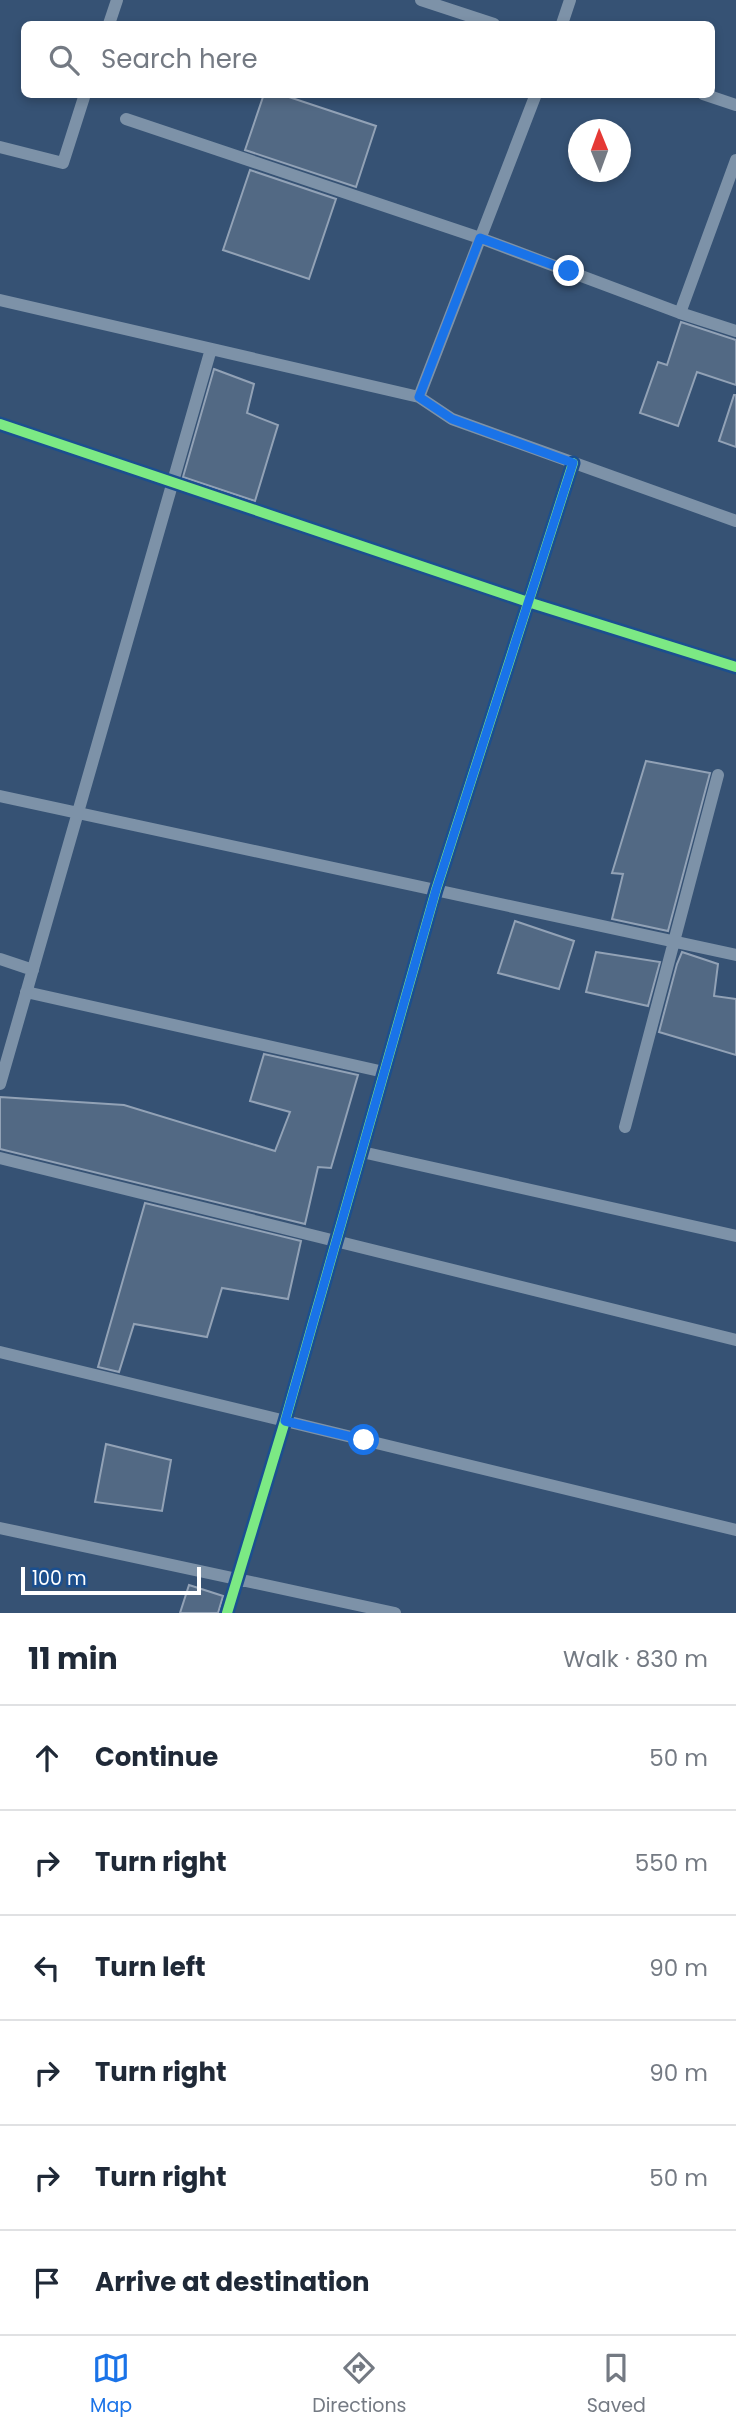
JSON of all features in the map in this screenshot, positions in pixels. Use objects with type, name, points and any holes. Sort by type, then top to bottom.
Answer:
[{"type":"street","points":[[110,21],[117,0]]},
{"type":"street","points":[[421,0],[485,21]]},
{"type":"street","points":[[563,21],[570,0]]},
{"type":"street","points":[[0,147],[63,163],[84,98]]},
{"type":"street","points":[[419,397],[534,98]]},
{"type":"street","points":[[714,98],[736,106]]},
{"type":"street","points":[[126,119],[480,238],[680,313],[736,331]]},
{"type":"street","points":[[680,313],[736,160]]},
{"type":"street","points":[[0,300],[419,397],[452,419],[736,520]]},
{"type":"street","points":[[0,1084],[211,349]]},
{"type":"street","points":[[0,425],[528,602],[736,667]]},
{"type":"street","points":[[227,1613],[285,1421],[436,890],[573,463]]},
{"type":"street","points":[[625,1127],[718,775]]},
{"type":"street","points":[[0,796],[736,955]]},
{"type":"street","points":[[0,959],[33,970]]},
{"type":"street","points":[[26,992],[384,1072]]},
{"type":"street","points":[[362,1152],[736,1236]]},
{"type":"street","points":[[0,1158],[736,1340]]},
{"type":"street","points":[[0,1352],[736,1530]]},
{"type":"street","points":[[0,1528],[395,1613]]},
{"type":"building","points":[[263,98],[292,98],[376,126],[356,187],[245,150]]},
{"type":"building","points":[[250,170],[336,199],[309,279],[223,250]]},
{"type":"building","points":[[681,322],[736,340],[736,385],[697,372],[678,426],[640,413],[658,362],[667,365]]},
{"type":"building","points":[[214,369],[254,384],[247,413],[278,425],[255,501],[183,477]]},
{"type":"building","points":[[736,395],[736,447],[719,441]]},
{"type":"building","points":[[646,761],[710,773],[668,931],[612,919],[623,874],[612,873]]},
{"type":"building","points":[[515,921],[574,941],[559,989],[498,973]]},
{"type":"building","points":[[596,952],[660,962],[648,1006],[586,992]]},
{"type":"building","points":[[682,952],[718,964],[714,996],[736,999],[736,1055],[659,1032]]},
{"type":"building","points":[[264,1054],[358,1075],[331,1168],[318,1167],[305,1224],[0,1149],[0,1097],[124,1105],[275,1151],[290,1112],[250,1101]]},
{"type":"building","points":[[145,1203],[301,1241],[288,1299],[222,1288],[207,1337],[134,1324],[119,1372],[98,1367]]},
{"type":"building","points":[[106,1444],[171,1460],[162,1511],[95,1502]]},
{"type":"building","points":[[189,1585],[223,1596],[218,1613],[180,1613]]},
{"type":"cycle path","points":[[0,424],[528,602],[736,667]]},
{"type":"cycle path","points":[[227,1613],[285,1421],[436,890],[573,463]]},
{"type":"route","points":[[364,1440],[285,1421],[436,890],[573,463],[452,419],[419,397],[480,238],[569,271]]}]
